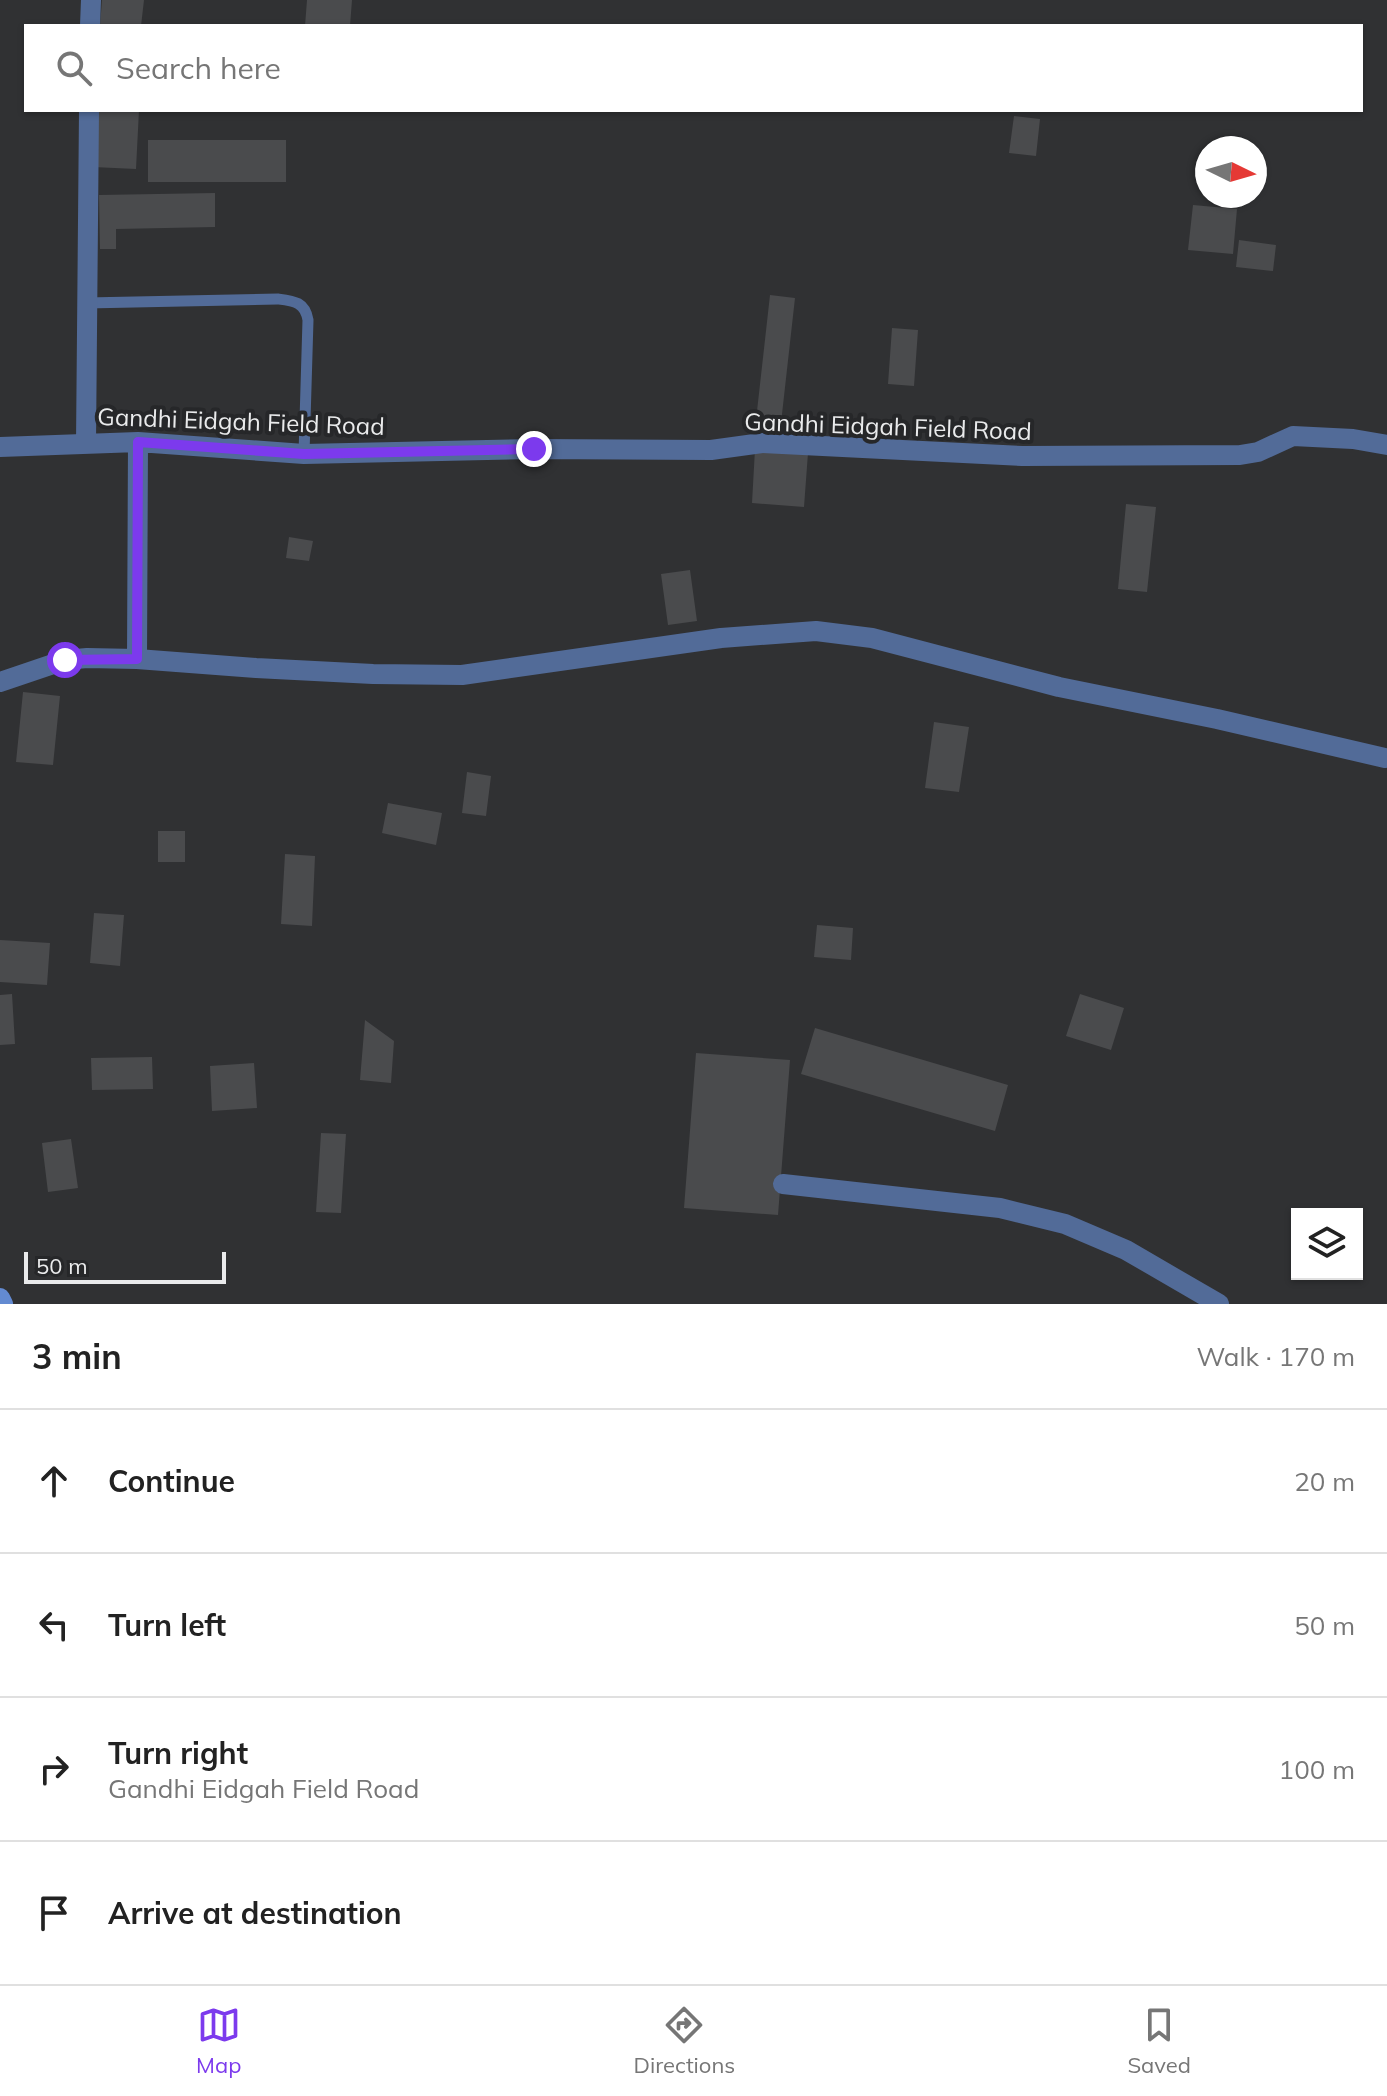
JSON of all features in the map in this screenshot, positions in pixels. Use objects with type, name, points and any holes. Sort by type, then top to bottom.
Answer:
[{"type":"street","points":[[90,24],[91,0]]},
{"type":"street","points":[[86,443],[89,112]]},
{"type":"street","name":"Gandhi Eidgah Field Road","points":[[0,447],[138,442],[304,454],[534,449],[711,450],[762,443],[1022,456],[1240,455],[1258,452],[1293,436],[1353,439],[1387,445]]},
{"type":"street","points":[[137,659],[138,442]]},
{"type":"street","points":[[0,682],[65,660],[137,659],[271,669],[462,675],[721,638],[816,631],[872,638],[1059,687],[1385,758]]},
{"type":"street","points":[[783,1184],[1000,1208],[1065,1224],[1126,1250],[1219,1304]]},
{"type":"street","points":[[0,1298],[3,1304]]},
{"type":"lane","points":[[86,303],[297,301],[306,310],[308,320],[304,454]]},
{"type":"building","points":[[102,0],[144,0],[141,24],[100,24]]},
{"type":"building","points":[[307,0],[352,0],[350,24],[305,24]]},
{"type":"building","points":[[96,112],[139,112],[136,169],[93,167]]},
{"type":"building","points":[[1014,116],[1040,119],[1036,156],[1009,153]]},
{"type":"building","points":[[148,140],[286,140],[286,182],[148,182]]},
{"type":"building","points":[[215,193],[215,227],[116,229],[116,249],[100,249],[99,195]]},
{"type":"building","points":[[1193,205],[1195,208],[1237,209],[1233,254],[1188,250]]},
{"type":"building","points":[[1239,240],[1276,245],[1273,271],[1236,267]]},
{"type":"building","points":[[770,295],[795,298],[781,423],[756,420]]},
{"type":"building","points":[[892,328],[918,330],[914,386],[888,384]]},
{"type":"building","points":[[755,449],[808,453],[804,507],[752,503]]},
{"type":"building","points":[[1126,504],[1156,507],[1147,592],[1118,589]]},
{"type":"building","points":[[289,537],[313,541],[309,561],[286,558]]},
{"type":"building","points":[[690,570],[697,621],[668,625],[661,574]]},
{"type":"building","points":[[23,692],[60,696],[53,765],[16,762]]},
{"type":"building","points":[[934,722],[969,727],[959,792],[925,788]]},
{"type":"building","points":[[467,772],[491,776],[486,816],[462,813]]},
{"type":"building","points":[[388,803],[442,813],[436,845],[382,833]]},
{"type":"building","points":[[158,831],[185,831],[185,862],[158,862]]},
{"type":"building","points":[[285,854],[315,856],[312,926],[281,924]]},
{"type":"building","points":[[94,913],[124,915],[120,966],[90,963]]},
{"type":"building","points":[[817,925],[853,928],[851,960],[814,957]]},
{"type":"building","points":[[0,940],[50,943],[47,985],[0,982]]},
{"type":"building","points":[[12,994],[15,1044],[0,1045],[0,995]]},
{"type":"building","points":[[1080,994],[1124,1008],[1111,1050],[1066,1036]]},
{"type":"building","points":[[365,1020],[394,1041],[391,1083],[360,1080]]},
{"type":"building","points":[[815,1028],[1008,1085],[995,1131],[801,1074]]},
{"type":"building","points":[[696,1053],[790,1060],[778,1215],[684,1208]]},
{"type":"building","points":[[152,1057],[153,1089],[92,1090],[91,1058]]},
{"type":"building","points":[[254,1063],[257,1108],[212,1111],[210,1066]]},
{"type":"building","points":[[321,1133],[346,1134],[341,1213],[316,1212]]},
{"type":"building","points":[[71,1139],[78,1188],[48,1192],[42,1143]]},
{"type":"route","points":[[65,660],[137,659],[138,442],[304,454],[534,449]]}]
